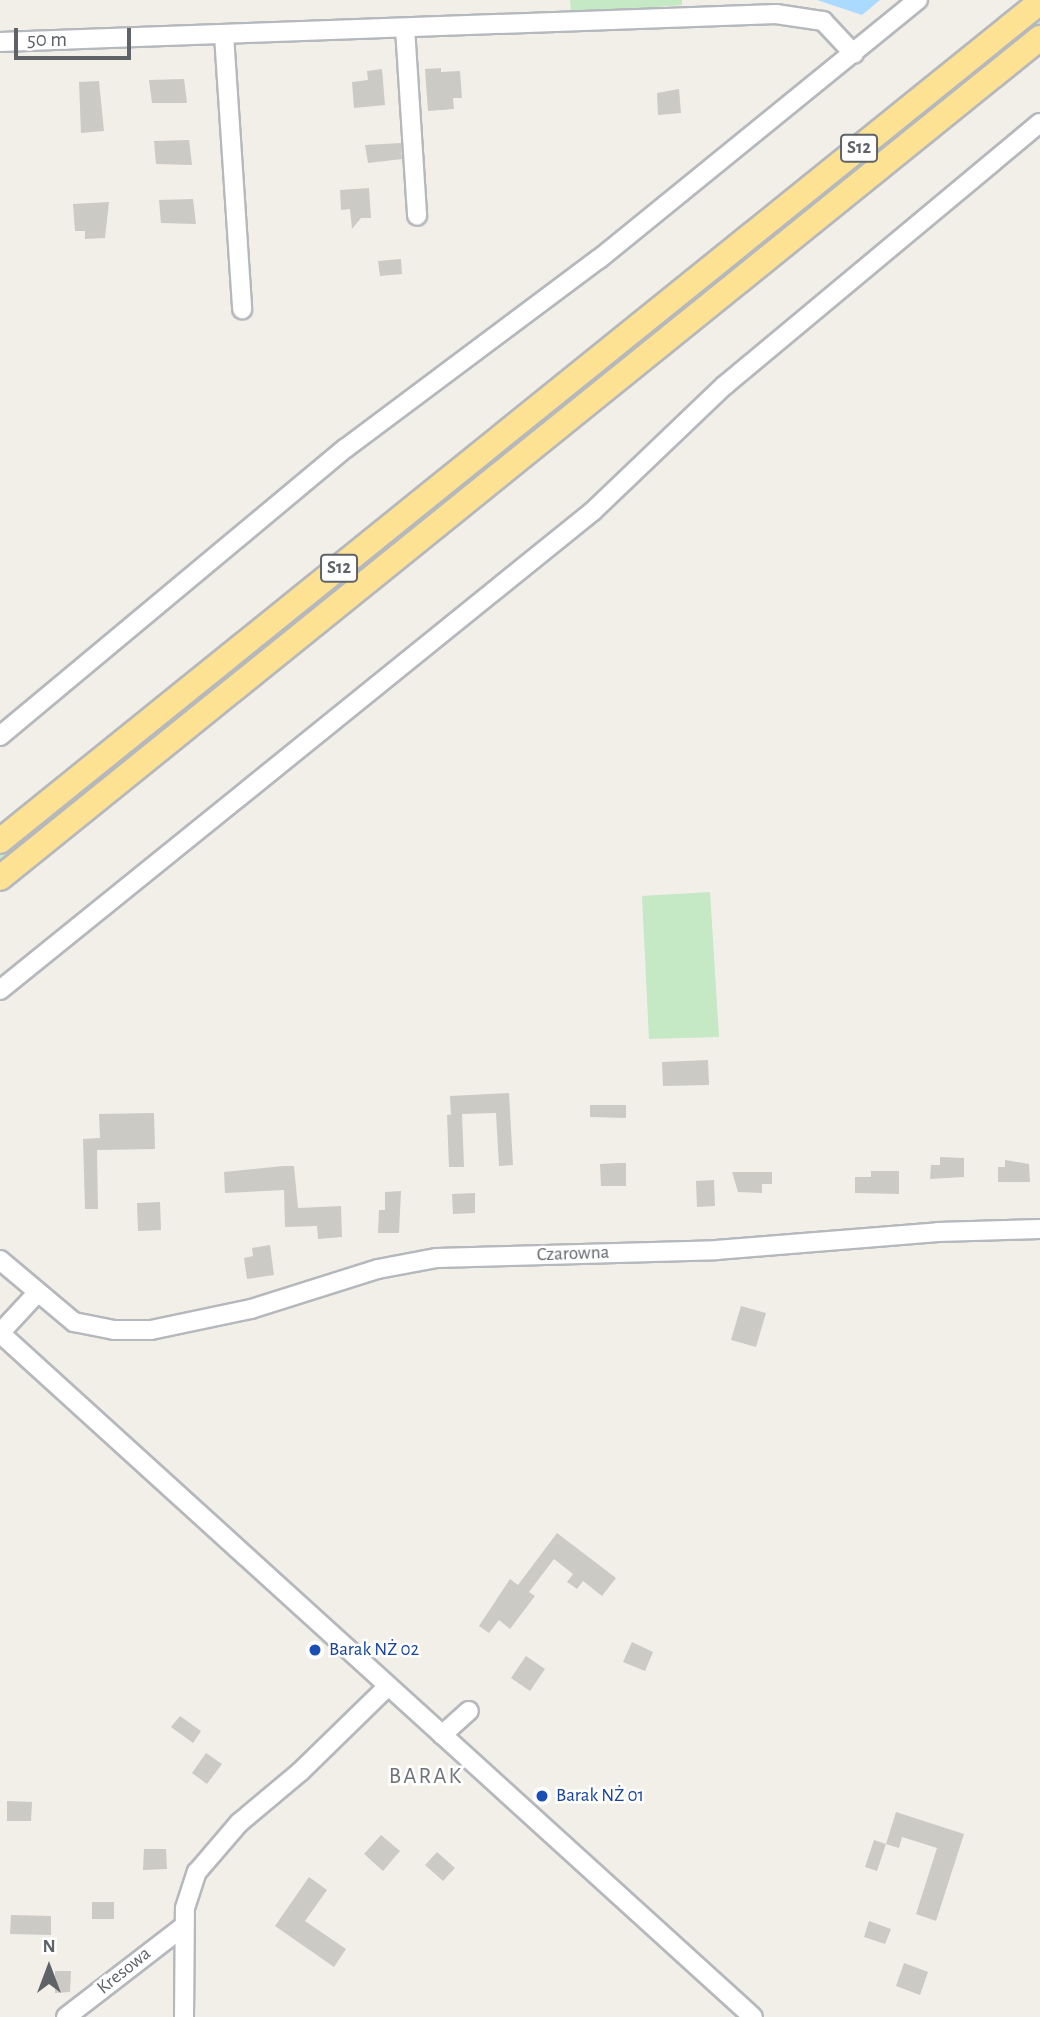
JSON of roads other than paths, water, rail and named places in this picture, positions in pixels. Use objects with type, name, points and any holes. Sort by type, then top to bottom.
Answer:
[{"type":"highway","name":"S12","points":[[0,841],[1040,2]]},
{"type":"highway","name":"S12","points":[[0,877],[1040,38]]},
{"type":"street","points":[[0,736],[346,448],[588,268],[918,0]]},
{"type":"street","points":[[0,42],[405,28],[776,7],[823,22],[854,54]]},
{"type":"street","points":[[405,28],[417,216]]},
{"type":"street","points":[[224,35],[242,309]]},
{"type":"street","points":[[0,990],[593,511],[724,386],[1040,124]]},
{"type":"street","name":"Czarowna","points":[[0,1260],[74,1322],[114,1330],[151,1330],[201,1320],[378,1269],[437,1258],[716,1250],[938,1232],[1040,1229]]},
{"type":"street","points":[[37,1293],[0,1333],[753,2017]]},
{"type":"street","points":[[184,2017],[183,1927],[189,1890],[214,1847],[388,1686]]},
{"type":"street","points":[[442,1735],[469,1712]]},
{"type":"street","name":"Kresowa","points":[[66,2017],[183,1927]]},
{"type":"water","points":[[817,0],[880,0],[862,15]]},
{"type":"place","name":"Barak NŻ 02","points":[[315,1650]]},
{"type":"place","name":"Barak NŻ 01","points":[[542,1796]]},
{"type":"district","name":"BARAK","points":[[426,1777]]}]
